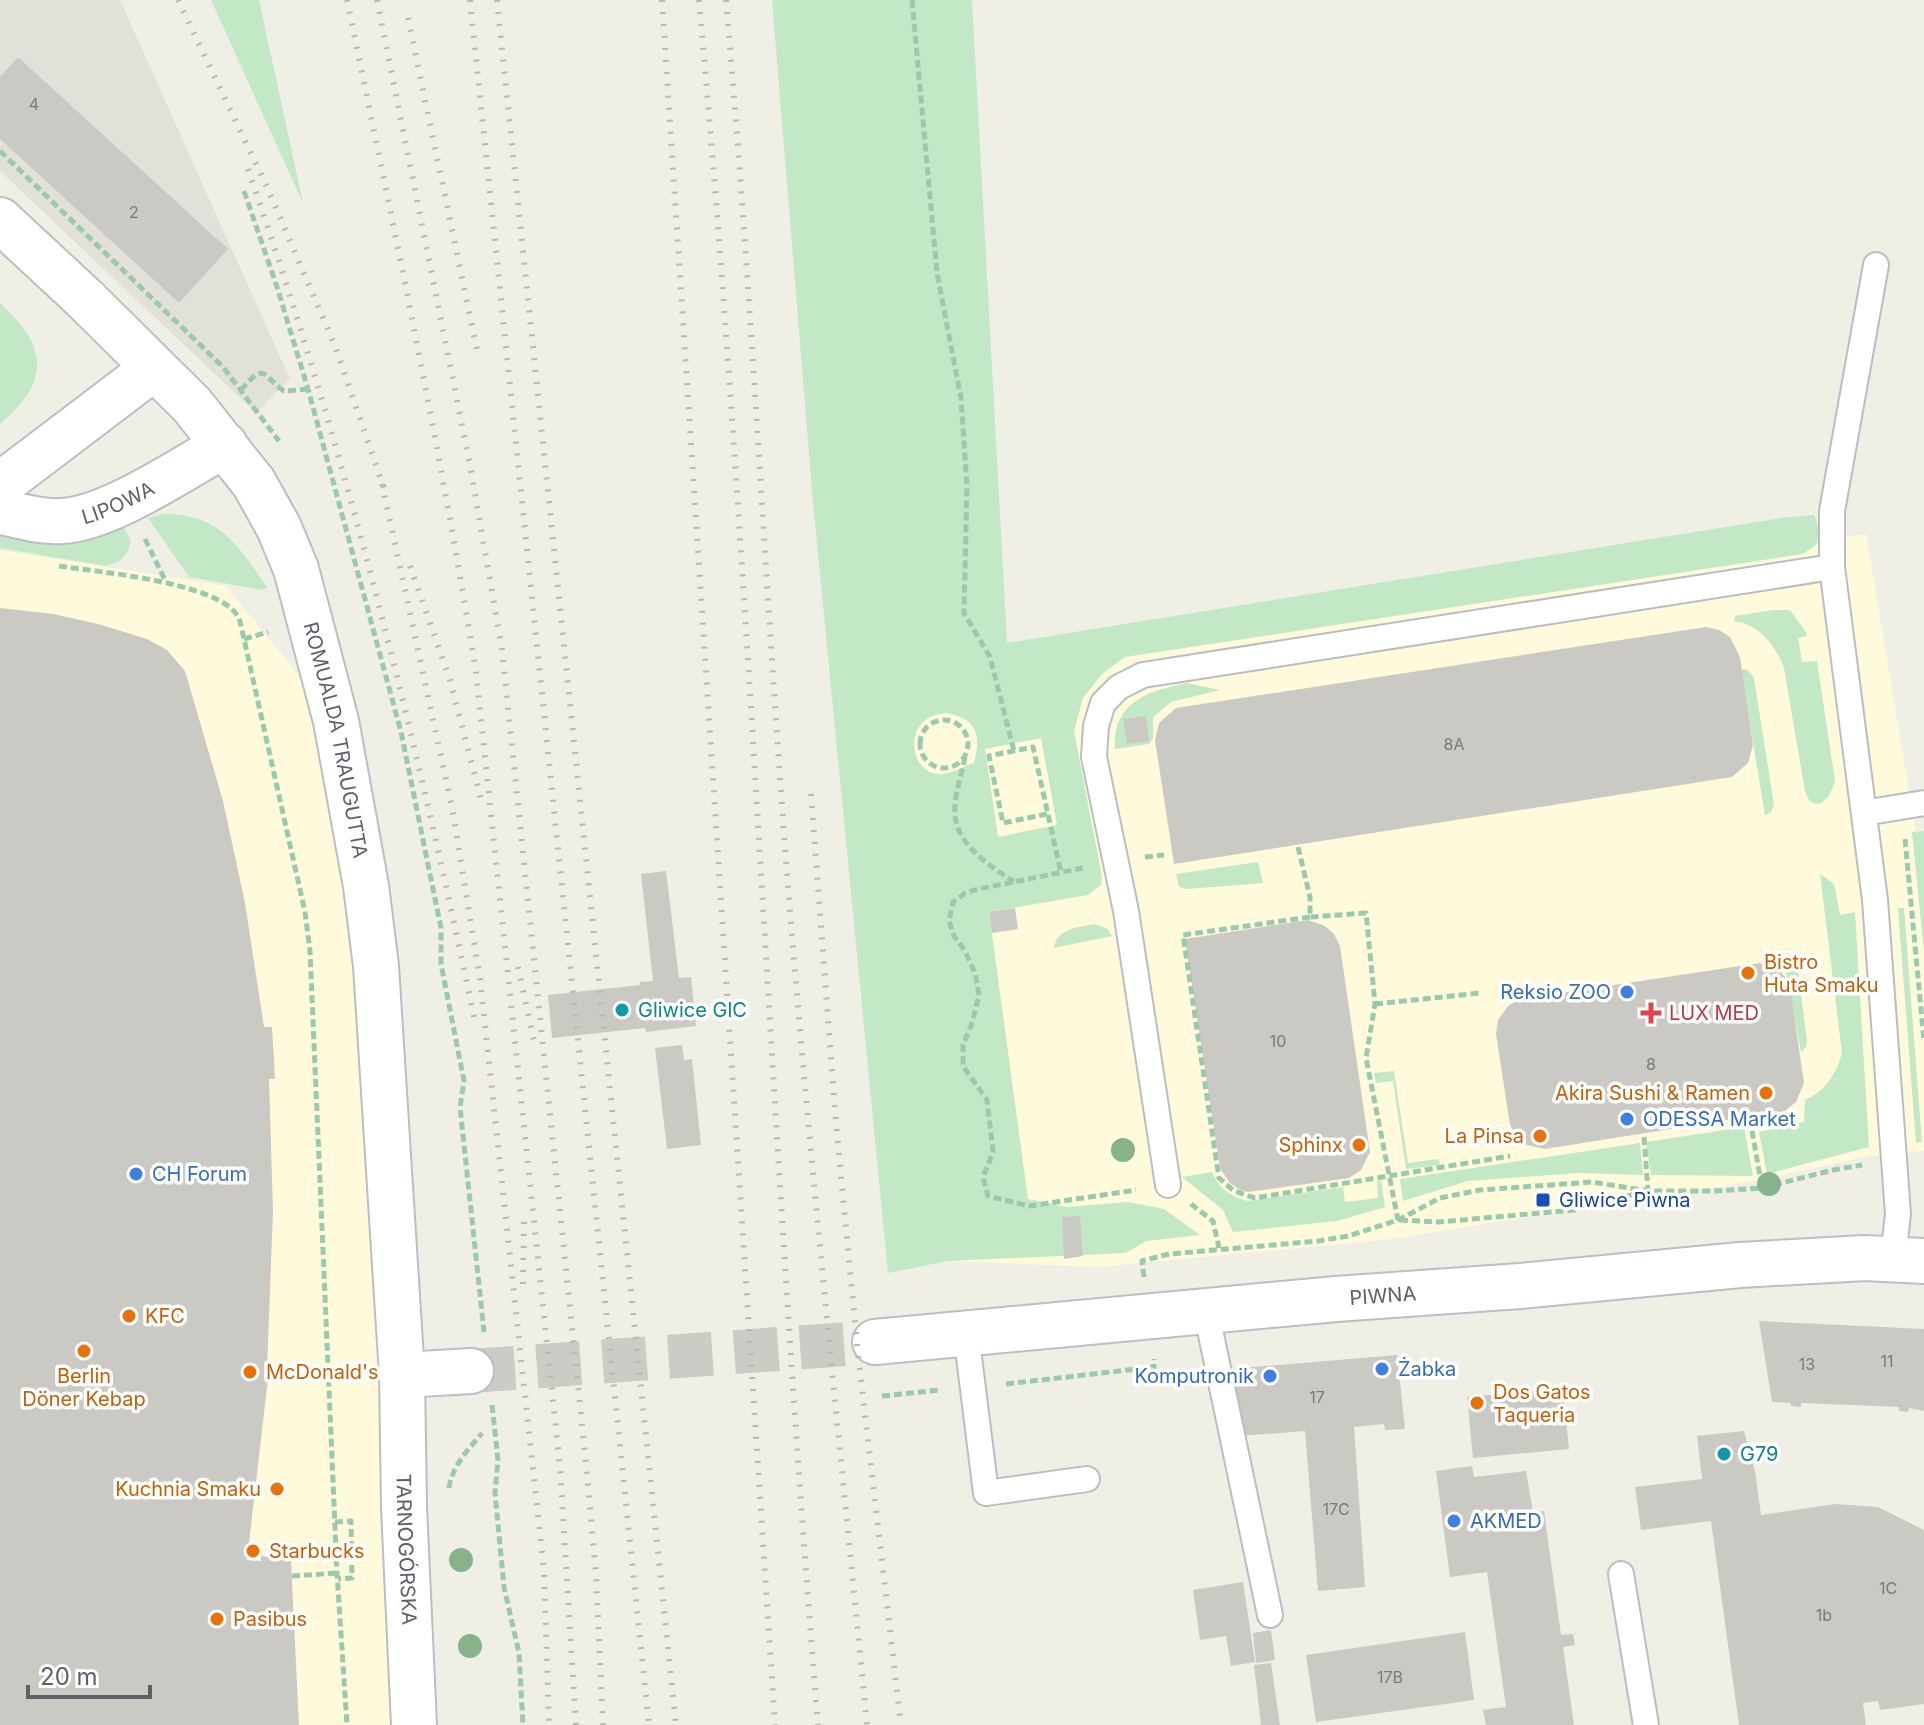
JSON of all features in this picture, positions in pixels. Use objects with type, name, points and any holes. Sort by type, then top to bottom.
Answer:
[{"type":"main road","name":"ROMUALDA TRAUGUTTA","points":[[0,220],[192,405],[254,483],[279,528],[296,569],[336,721],[366,886],[376,966],[402,1375]]},
{"type":"main road","points":[[0,485],[154,368]]},
{"type":"main road","name":"LIPOWA","points":[[0,512],[62,522],[93,513],[142,492],[225,445]]},
{"type":"main road","name":"PIWNA","points":[[875,1342],[1740,1265],[1914,1265]]},
{"type":"main road","points":[[402,1375],[471,1371]]},
{"type":"main road","name":"TARNOGÓRSKA","points":[[402,1375],[404,1507],[414,1725]]},
{"type":"lane","points":[[1876,265],[1832,511],[1832,567],[1880,962],[1898,1214],[1914,1265]]},
{"type":"lane","points":[[1168,1185],[1126,911],[1094,757],[1096,726],[1103,703],[1119,687],[1143,675],[1832,567]]},
{"type":"lane","points":[[1864,813],[1912,805]]},
{"type":"lane","points":[[1206,1311],[1270,1615]]},
{"type":"lane","points":[[966,1333],[986,1493],[1087,1479]]},
{"type":"lane","points":[[1621,1574],[1646,1725]]},
{"type":"path","points":[[912,0],[937,273],[961,398],[967,487],[964,613],[990,657],[1014,751]]},
{"type":"path","points":[[0,151],[100,246]]},
{"type":"path","points":[[241,390],[259,373],[268,374],[284,391],[308,389]]},
{"type":"path","points":[[142,532],[166,582]]},
{"type":"path","points":[[45,564],[166,582],[221,600],[237,615],[244,639],[307,927],[347,1725]]},
{"type":"path","points":[[244,639],[268,632]]},
{"type":"path","points":[[965,757],[953,767],[945,769],[929,764],[920,749],[923,733],[934,722],[942,720],[956,723],[967,734],[968,749],[954,809],[958,828],[971,850],[1015,883]]},
{"type":"path","points":[[1047,814],[1003,823],[989,756],[1033,747],[1061,873]]},
{"type":"path","points":[[1912,805],[1912,895],[1924,1041]]},
{"type":"path","points":[[1298,847],[1310,897],[1310,917]]},
{"type":"path","points":[[1087,868],[965,893],[953,902],[949,921],[975,973],[979,995],[963,1045],[963,1066],[987,1100],[993,1152],[983,1177],[988,1196],[1029,1206],[1168,1185],[1213,1221],[1219,1248]]},
{"type":"path","points":[[1398,1220],[1389,1175],[1366,1058],[1375,1004],[1366,913],[1310,917],[1183,935],[1219,1178],[1234,1191],[1255,1198],[1389,1175],[1510,1156]]},
{"type":"path","points":[[1375,1004],[1480,993]]},
{"type":"path","points":[[1750,1119],[1762,1188]]},
{"type":"path","points":[[1644,1137],[1648,1191]]},
{"type":"path","points":[[1142,1261],[1169,1254],[1348,1236],[1398,1220],[1440,1198],[1480,1190],[1592,1182],[1648,1191],[1762,1188],[1868,1164]]},
{"type":"path","points":[[1398,1220],[1439,1222],[1574,1210],[1648,1191]]},
{"type":"path","points":[[882,1396],[1154,1367]]},
{"type":"path","points":[[449,1490],[457,1465],[482,1433]]},
{"type":"path","points":[[292,1576],[352,1578],[351,1521],[335,1522]]},
{"type":"path","points":[[352,1550],[365,1549]]},
{"type":"path","points":[[522,1712],[523,1725]]},
{"type":"shaded area","points":[[0,0],[120,0],[290,379],[256,413],[0,171]]},
{"type":"shaded area","points":[[1866,534],[1924,883],[1924,1151],[1864,1157],[1760,1180],[1384,1240],[1098,1267],[948,1261],[884,748],[1007,643]]},
{"type":"shaded area","name":"CH Forum","points":[[0,550],[226,586],[336,721],[414,1725],[0,1725]]},
{"type":"green space","points":[[211,0],[259,0],[303,203]]},
{"type":"green space","points":[[772,0],[972,0],[1007,643],[1788,517],[1814,515],[1819,529],[1817,544],[1803,554],[1125,657],[1102,674],[1083,698],[1074,731],[1101,885],[1088,895],[989,912],[1028,1199],[1067,1207],[1128,1202],[1164,1209],[1200,1235],[1146,1241],[1126,1253],[948,1261],[888,1273],[813,502]],"holes":[[[946,713],[965,719],[975,730],[977,744],[974,763],[943,774],[933,773],[919,762],[914,743],[921,725],[928,718]],[[1041,738],[1057,825],[998,837],[985,749]]]},
{"type":"green space","points":[[0,303],[27,334],[35,349],[37,364],[35,379],[28,393],[17,409],[0,424]]},
{"type":"green space","points":[[164,514],[183,515],[214,526],[236,545],[267,587],[263,590],[189,577],[148,518]]},
{"type":"green space","points":[[123,526],[131,541],[128,551],[119,561],[105,566],[0,548],[0,534]]},
{"type":"green space","points":[[1790,610],[1807,636],[1798,638],[1802,662],[1817,661],[1835,781],[1829,796],[1820,804],[1810,800],[1805,791],[1781,660],[1759,631],[1734,621],[1735,616]]},
{"type":"green space","points":[[1741,669],[1748,670],[1754,678],[1774,805],[1771,812],[1765,815]]},
{"type":"green space","points":[[1187,683],[1220,690],[1171,702],[1153,717],[1153,738],[1149,744],[1115,749],[1116,733],[1126,709],[1147,695]]},
{"type":"green space","points":[[1924,831],[1924,953],[1912,832]]},
{"type":"green space","points":[[1258,862],[1263,883],[1188,889],[1179,887],[1176,874]]},
{"type":"green space","points":[[1820,874],[1834,884],[1840,915],[1855,912],[1869,1147],[1767,1174],[1759,1132],[1804,1122],[1805,1100],[1819,1092],[1829,1081],[1842,1053]]},
{"type":"green space","points":[[1898,908],[1904,908],[1922,1142],[1916,1143]]},
{"type":"green space","points":[[1094,924],[1108,929],[1112,936],[1054,948],[1063,933]]},
{"type":"green space","points":[[1796,954],[1807,1041],[1801,1052],[1783,958]]},
{"type":"green space","points":[[1394,1071],[1408,1163],[1439,1159],[1440,1165],[1406,1169],[1393,1081],[1376,1083],[1374,1073]]},
{"type":"green space","points":[[1744,1127],[1753,1176],[1651,1175],[1646,1142]]},
{"type":"green space","points":[[1640,1143],[1643,1175],[1578,1173],[1468,1181],[1403,1201],[1400,1179]]},
{"type":"green space","points":[[1212,1172],[1226,1191],[1248,1201],[1343,1187],[1345,1202],[1378,1198],[1377,1181],[1381,1181],[1385,1207],[1337,1221],[1233,1232],[1223,1210],[1182,1177]]},
{"type":"building","points":[[18,57],[228,249],[179,303],[0,139],[0,77]]},
{"type":"building","name":"CH Forum","points":[[0,608],[53,614],[98,624],[147,639],[167,650],[185,671],[223,801],[245,903],[264,1027],[272,1027],[275,1079],[269,1079],[273,1211],[269,1370],[247,1560],[261,1561],[261,1556],[291,1561],[299,1725],[0,1725]]},
{"type":"building","points":[[1706,627],[1730,637],[1740,657],[1753,745],[1748,763],[1732,777],[1174,864],[1155,740],[1159,723],[1176,708]]},
{"type":"building","points":[[1146,716],[1149,741],[1127,744],[1123,719]]},
{"type":"building","name":"Gliwice GlC","points":[[666,871],[679,978],[691,977],[696,1026],[552,1038],[548,995],[653,981],[641,874]]},
{"type":"building","points":[[1015,908],[1018,929],[992,933],[989,912]]},
{"type":"building","points":[[1308,920],[1325,926],[1340,946],[1370,1152],[1361,1170],[1349,1178],[1248,1192],[1230,1183],[1220,1168],[1185,939]]},
{"type":"building","points":[[1760,963],[1780,970],[1791,994],[1804,1083],[1796,1102],[1785,1111],[1545,1149],[1527,1145],[1516,1136],[1510,1125],[1496,1034],[1498,1020],[1508,1006],[1520,999]]},
{"type":"building","points":[[682,1045],[684,1060],[692,1059],[701,1145],[667,1149],[655,1048]]},
{"type":"building","points":[[1080,1216],[1083,1256],[1064,1259],[1062,1217]]},
{"type":"building","points":[[1759,1321],[1924,1329],[1924,1411],[1801,1403],[1801,1407],[1772,1402]]},
{"type":"building","points":[[1397,1355],[1405,1429],[1385,1430],[1384,1424],[1354,1427],[1365,1587],[1318,1591],[1305,1431],[1239,1436],[1230,1369]]},
{"type":"building","points":[[1563,1388],[1569,1449],[1473,1458],[1467,1397]]},
{"type":"building","points":[[1744,1431],[1755,1471],[1761,1515],[1835,1504],[1878,1507],[1924,1530],[1924,1704],[1880,1710],[1878,1701],[1863,1703],[1866,1725],[1739,1725],[1711,1521],[1641,1530],[1635,1487],[1702,1479],[1697,1436]]},
{"type":"building","points":[[1472,1466],[1474,1477],[1526,1471],[1533,1512],[1544,1511],[1561,1635],[1573,1634],[1575,1645],[1563,1647],[1574,1725],[1486,1725],[1483,1710],[1506,1707],[1487,1572],[1450,1577],[1436,1471]]},
{"type":"building","points":[[1243,1582],[1255,1662],[1231,1666],[1226,1636],[1200,1640],[1193,1590]]},
{"type":"building","points":[[1271,1630],[1275,1660],[1256,1663],[1253,1633]]},
{"type":"building","points":[[1465,1632],[1474,1700],[1316,1722],[1306,1655]]},
{"type":"building","points":[[1271,1663],[1280,1725],[1261,1725],[1254,1665]]},
{"type":"tunnel","points":[[471,1371],[875,1342]]},
{"type":"railway","points":[[178,0],[267,187],[335,346],[386,494]]},
{"type":"railway","points":[[347,0],[399,251],[476,672],[560,1467],[576,1725]]},
{"type":"railway","points":[[377,0],[470,465],[502,649],[586,1463],[596,1575],[603,1725]]},
{"type":"railway","points":[[470,0],[649,1725]]},
{"type":"railway","points":[[497,0],[676,1725]]},
{"type":"railway","points":[[662,0],[775,1725]]},
{"type":"railway","points":[[699,0],[733,431],[787,1294],[818,1725]]},
{"type":"railway","points":[[726,0],[788,885],[867,1725]]},
{"type":"railway","points":[[408,18],[477,350]]},
{"type":"railway","points":[[248,169],[347,485],[428,806],[475,1022]]},
{"type":"railway","points":[[382,484],[452,807],[480,979],[544,1571],[549,1725]]},
{"type":"railway","points":[[410,566],[450,680],[482,803]]},
{"type":"railway","points":[[811,794],[836,1123],[858,1354],[901,1725]]},
{"type":"railway","points":[[518,967],[534,1041]]},
{"type":"railway","points":[[523,1284],[524,1212]]},
{"type":"place","name":"Bistro Huta Smaku","points":[[1748,973]]},
{"type":"place","name":"Reksio ZOO","points":[[1627,992]]},
{"type":"place","name":"Gliwice GlC","points":[[622,1010]]},
{"type":"place","name":"LUX MED","points":[[1651,1013]]},
{"type":"place","name":"Akira Sushi & Ramen","points":[[1766,1093]]},
{"type":"place","name":"ODESSA Market","points":[[1627,1119]]},
{"type":"place","name":"La Pinsa","points":[[1540,1136]]},
{"type":"place","name":"Sphinx","points":[[1359,1145]]},
{"type":"place","name":"CH Forum","points":[[136,1174]]},
{"type":"place","name":"Gliwice Piwna","points":[[1543,1200]]},
{"type":"place","name":"KFC","points":[[129,1316]]},
{"type":"place","name":"Berlin Döner Kebap","points":[[84,1351]]},
{"type":"place","name":"Żabka","points":[[1382,1369]]},
{"type":"place","name":"McDonald's","points":[[250,1372]]},
{"type":"place","name":"Komputronik","points":[[1270,1376]]},
{"type":"place","name":"Dos Gatos Taqueria","points":[[1477,1403]]},
{"type":"place","name":"G79","points":[[1724,1454]]},
{"type":"place","name":"Kuchnia Smaku","points":[[277,1489]]},
{"type":"place","name":"AKMED","points":[[1454,1521]]},
{"type":"place","name":"Starbucks","points":[[253,1551]]},
{"type":"place","name":"Pasibus","points":[[217,1619]]}]
